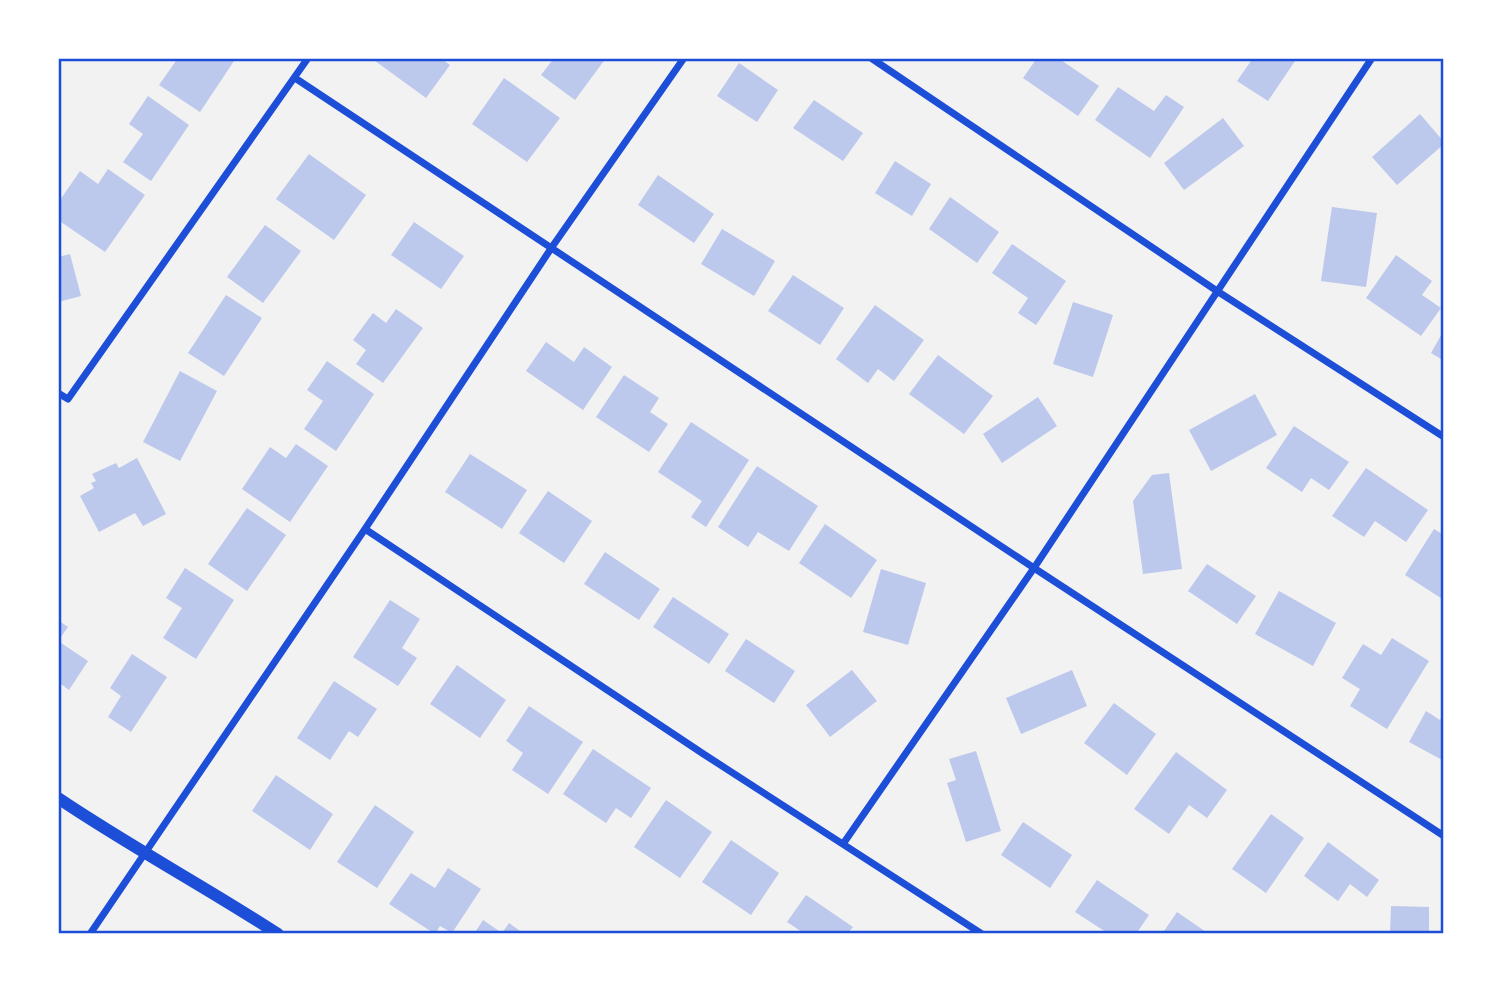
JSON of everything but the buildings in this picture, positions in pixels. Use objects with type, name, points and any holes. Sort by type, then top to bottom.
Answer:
[{"type":"street","points":[[58,393],[68,400],[308,58]]},
{"type":"street","points":[[90,934],[365,529],[552,247],[684,58]]},
{"type":"street","points":[[871,58],[1217,291],[1444,437]]},
{"type":"street","points":[[843,844],[1034,568],[1372,58]]},
{"type":"street","points":[[295,78],[1444,836]]},
{"type":"street","points":[[365,529],[705,755],[982,934]]},
{"type":"street","points":[[58,798],[278,934]]}]
